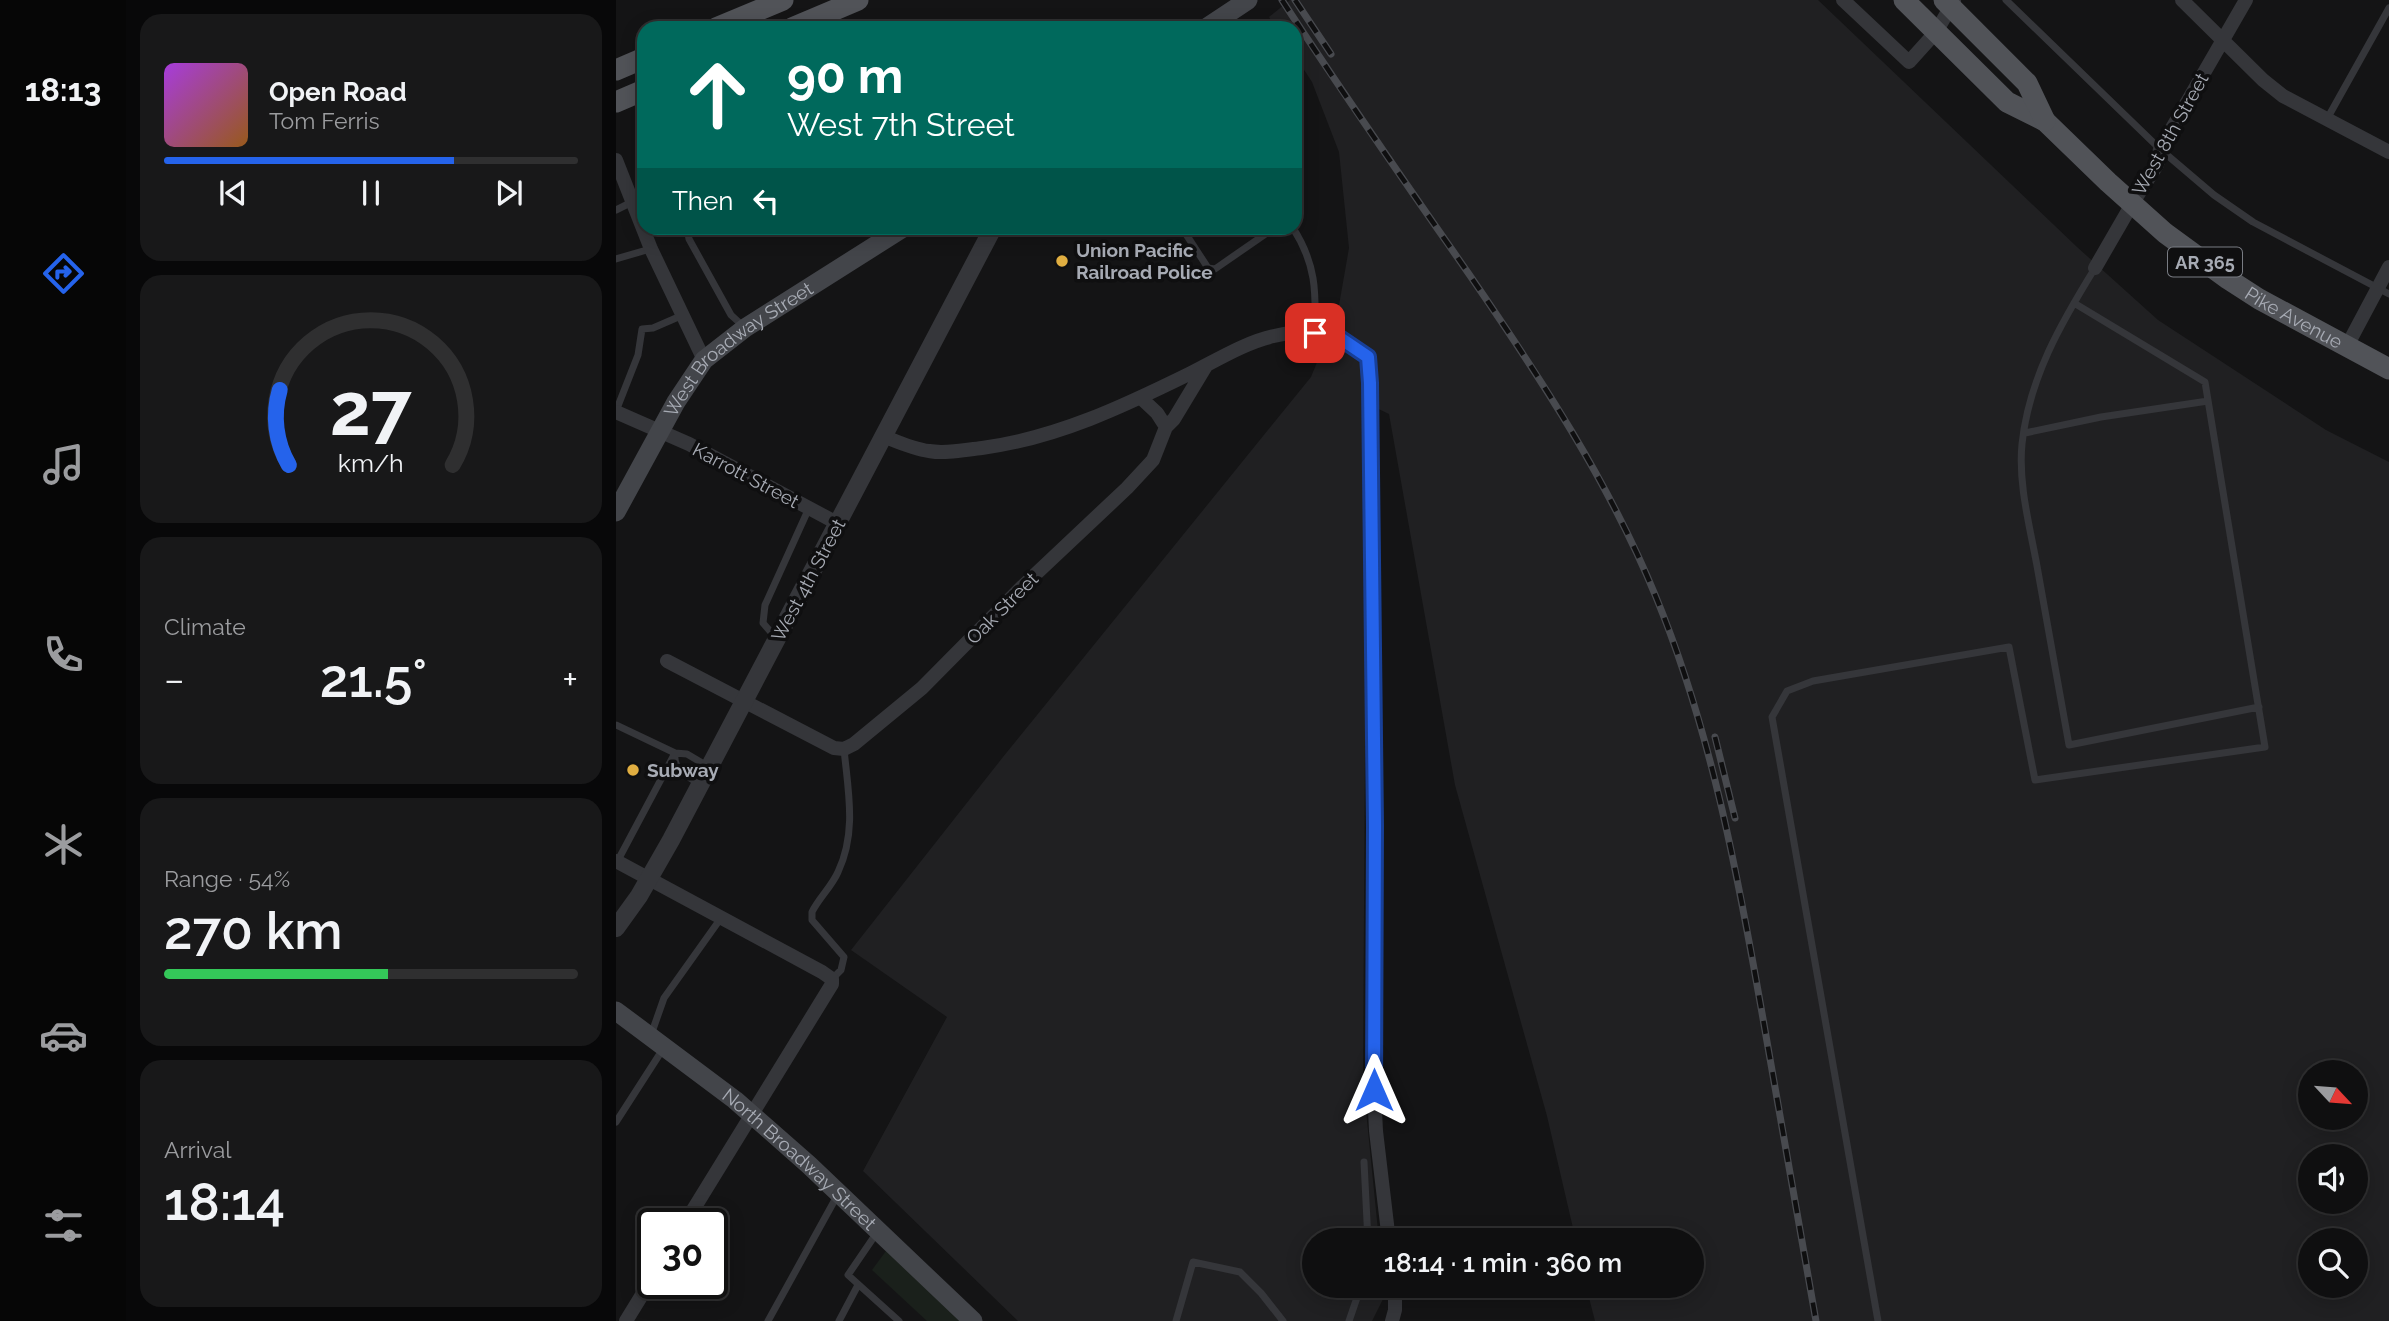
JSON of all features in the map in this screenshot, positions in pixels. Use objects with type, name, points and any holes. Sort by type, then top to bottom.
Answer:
[{"type":"main road","points":[[733,21],[783,0]]},
{"type":"main road","points":[[808,21],[858,0]]},
{"type":"main road","points":[[1216,21],[1248,0]]},
{"type":"main road","name":"Pike Avenue","points":[[1904,0],[2007,102],[2045,121],[2165,233],[2259,299],[2389,369]]},
{"type":"main road","name":"Pike Avenue","points":[[1950,2],[2027,83],[2045,121]]},
{"type":"main road","points":[[616,70],[637,61]]},
{"type":"main road","points":[[616,102],[637,93]]},
{"type":"main road","name":"West Broadway Street","points":[[616,512],[676,402],[704,360],[744,328],[884,235]]},
{"type":"main road","name":"North Broadway Street","points":[[616,1011],[751,1115],[839,1192],[973,1321]]},
{"type":"street","points":[[1843,0],[1909,62],[1936,32],[1950,2]]},
{"type":"street","points":[[2182,0],[2222,41],[2283,96],[2389,152]]},
{"type":"street","name":"West 8th Street","points":[[2095,268],[2157,165],[2160,149],[2246,0]]},
{"type":"street","points":[[616,160],[637,212]]},
{"type":"street","points":[[646,235],[704,360]]},
{"type":"street","name":"West 4th Street","points":[[616,928],[649,879],[989,235]]},
{"type":"street","points":[[2347,346],[2383,291],[2389,267]]},
{"type":"street","points":[[883,436],[928,452],[999,446],[1064,429],[1141,398],[1273,336],[1331,334],[1345,340],[1368,357],[1375,1104],[1388,1228]]},
{"type":"street","name":"Oak Street","points":[[844,749],[887,719],[922,688],[1023,586],[1127,488],[1153,460],[1166,427],[1174,419],[1206,366]]},
{"type":"street","points":[[1141,398],[1157,413],[1166,427]]},
{"type":"street","name":"Karrott Street","points":[[616,412],[689,444],[837,523]]},
{"type":"street","points":[[667,661],[834,748],[844,749]]},
{"type":"street","points":[[617,861],[832,979],[832,984],[694,1208]]},
{"type":"street","points":[[1392,1321],[1395,1298]]},
{"type":"street","points":[[626,1321],[640,1299]]},
{"type":"lane","points":[[2006,0],[2160,149],[2232,208],[2383,291]]},
{"type":"lane","points":[[2326,119],[2389,8]]},
{"type":"lane","points":[[616,209],[633,202]]},
{"type":"lane","points":[[688,235],[732,315],[744,328]]},
{"type":"lane","points":[[1186,235],[1208,268],[1215,269],[1264,235]]},
{"type":"lane","points":[[1298,235],[1304,244],[1316,287],[1315,333]]},
{"type":"lane","points":[[616,259],[651,248]]},
{"type":"lane","points":[[2095,268],[2042,365],[2033,392],[2025,433],[2022,474],[2069,745],[2259,707]]},
{"type":"lane","points":[[1878,1321],[1772,717],[1787,691],[1813,681],[2009,647],[2035,780],[2265,747],[2205,382],[2074,303]]},
{"type":"lane","points":[[616,412],[638,355],[642,329],[653,328],[683,314]]},
{"type":"lane","points":[[2025,433],[2101,417],[2208,401]]},
{"type":"lane","points":[[777,638],[763,623],[765,605],[809,508]]},
{"type":"lane","points":[[616,725],[675,753],[687,754],[709,767]]},
{"type":"lane","points":[[832,979],[841,970],[844,957],[812,920],[812,912],[837,875],[850,835],[844,749]]},
{"type":"lane","points":[[675,753],[674,760],[680,771],[700,784]]},
{"type":"lane","points":[[617,861],[675,753]]},
{"type":"lane","points":[[616,1122],[658,1041],[664,998],[721,918]]},
{"type":"lane","points":[[1364,1163],[1366,1228]]},
{"type":"lane","points":[[768,1321],[839,1192]]},
{"type":"lane","points":[[879,1230],[848,1275],[899,1321]]},
{"type":"lane","points":[[1176,1321],[1193,1262],[1240,1272],[1283,1321]]},
{"type":"lane","points":[[839,1321],[858,1285]]},
{"type":"lane","points":[[1349,1321],[1357,1298]]},
{"type":"shaded area","points":[[1290,0],[1818,0],[2077,247],[2158,320],[2326,430],[2389,462],[2389,1321],[1595,1321],[1589,1298],[1704,1298],[1704,1228],[1573,1228],[1547,1116],[1455,785],[1389,414],[1364,402],[1366,571],[1363,1081],[1378,1228],[1302,1228],[1302,1298],[1384,1298],[1372,1321],[1018,1321],[863,1171],[947,1017],[851,950],[1003,757],[1311,377],[1338,311],[1349,248],[1339,152],[1312,82],[1302,67],[1302,21],[1272,21],[1269,17]]},
{"type":"shaded area","points":[[886,1251],[959,1321],[927,1321],[872,1270]]},
{"type":"railway","points":[[1282,0],[1296,21]]},
{"type":"railway","points":[[1295,0],[1331,54]]},
{"type":"railway","points":[[1302,30],[1548,393],[1617,513],[1656,597],[1692,699],[1732,854],[1816,1321]]},
{"type":"railway","points":[[1715,737],[1735,818]]},
{"type":"place","name":"Union Pacific Railroad Police","points":[[1062,261]]},
{"type":"place","name":"Subway","points":[[633,770]]},
{"type":"route","points":[[1315,333],[1337,336],[1368,357],[1375,826],[1374,1090]]}]
